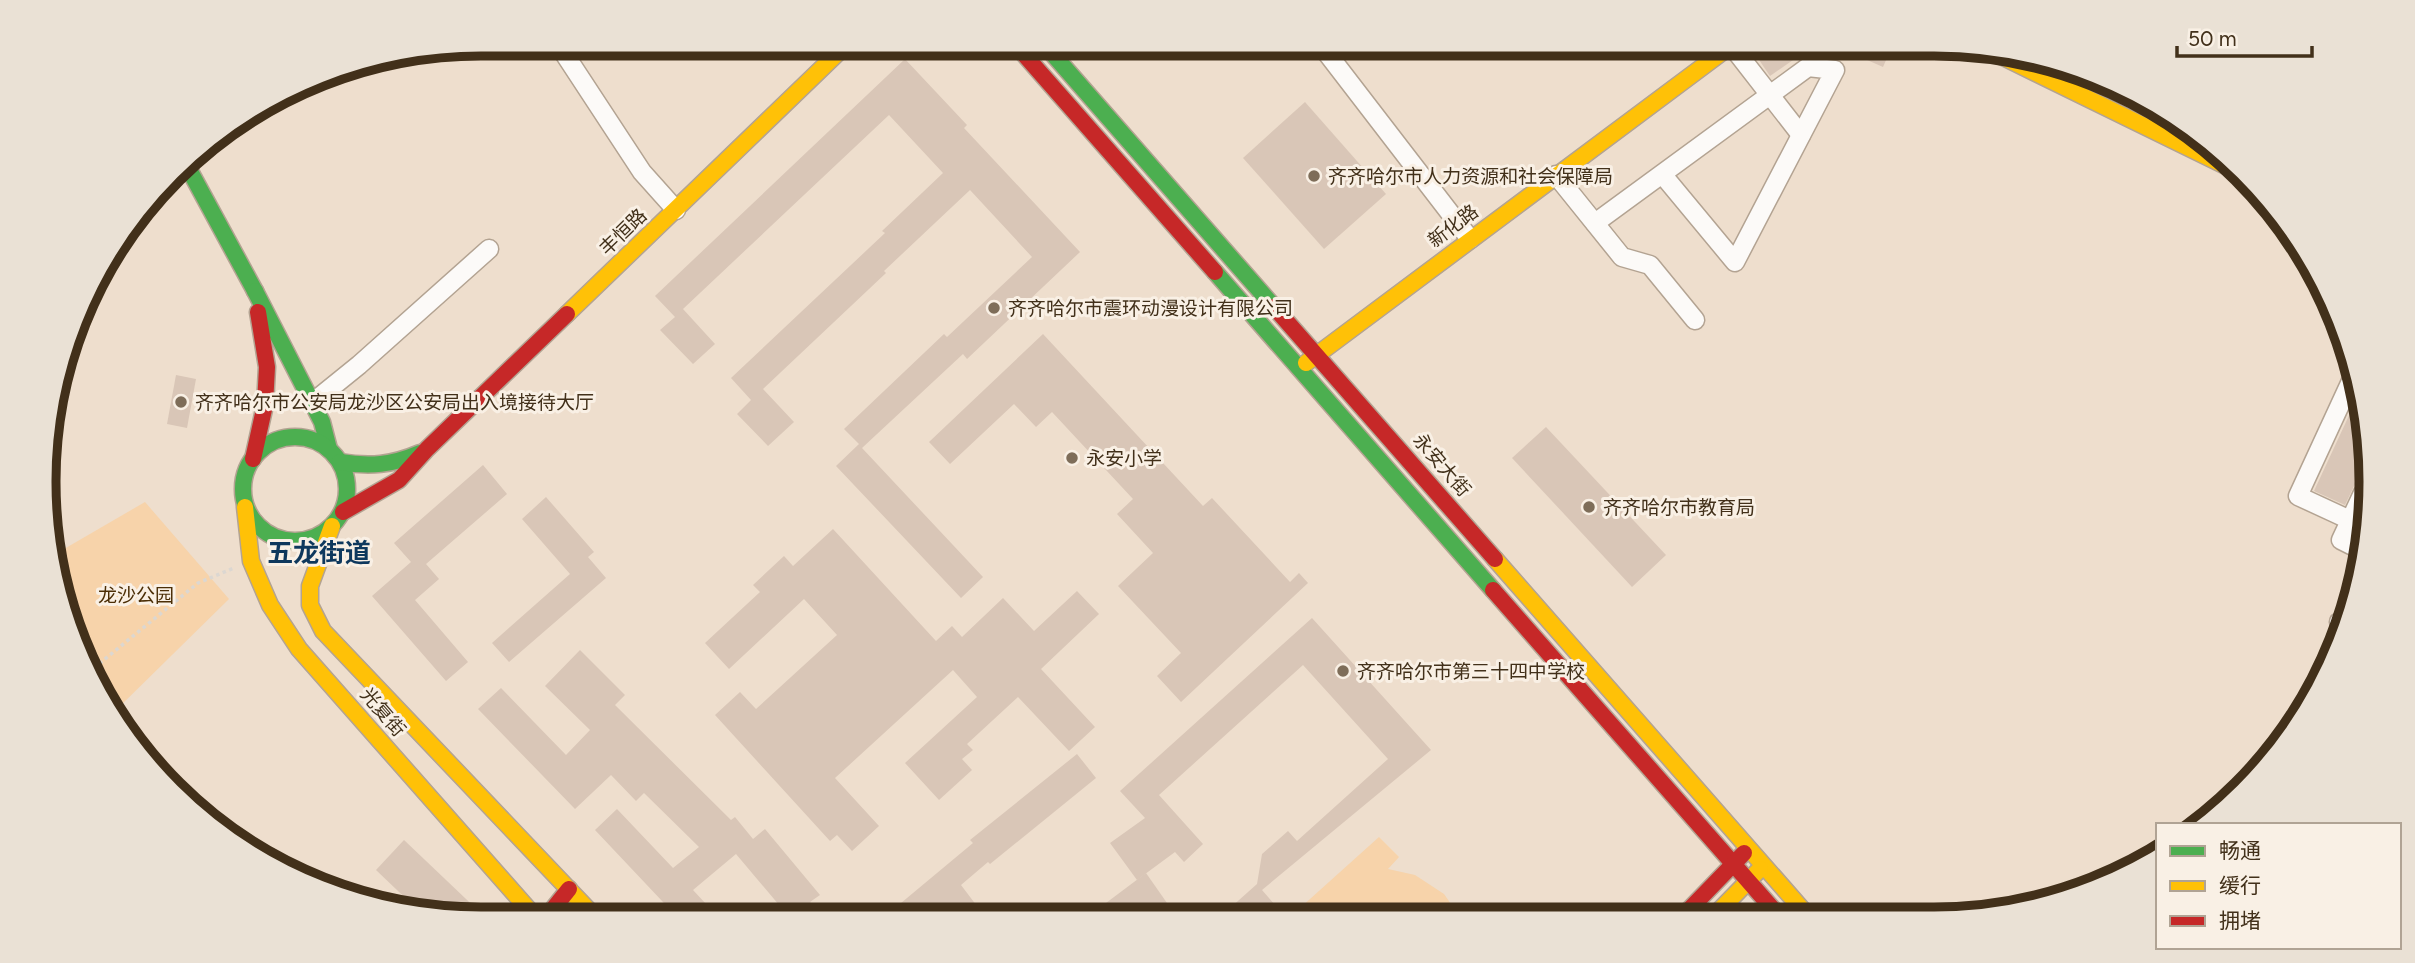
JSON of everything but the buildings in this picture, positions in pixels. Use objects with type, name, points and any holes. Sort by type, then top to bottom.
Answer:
[{"type":"main road","name":"丰恒路","points":[[427,449],[835,56]]},
{"type":"main road","points":[[1026,56],[1772,907]]},
{"type":"main road","name":"永安大街","points":[[1055,56],[1800,907]]},
{"type":"main road","name":"新化路","points":[[1299,368],[1717,56]]},
{"type":"main road","points":[[2018,64],[2209,158]]},
{"type":"main road","points":[[190,172],[312,402],[322,422],[329,449]]},
{"type":"main road","points":[[254,291],[267,367],[265,405],[243,491],[245,507],[255,522],[268,534],[284,540],[302,541],[318,536],[332,526],[343,512],[399,480],[427,449]]},
{"type":"main road","points":[[253,460],[266,445],[279,439],[296,437],[313,440],[329,449],[340,461],[346,478],[347,495],[343,512]]},
{"type":"main road","points":[[340,461],[372,466],[396,465],[427,449]]},
{"type":"main road","name":"光复街","points":[[245,507],[251,561],[270,605],[299,649],[526,907]]},
{"type":"main road","name":"光复街","points":[[332,526],[310,586],[310,605],[323,631],[586,907]]},
{"type":"main road","points":[[1692,907],[1749,848]]},
{"type":"main road","points":[[1723,907],[1764,865]]},
{"type":"main road","points":[[555,907],[569,889]]},
{"type":"street","points":[[566,56],[642,172],[677,210]]},
{"type":"street","points":[[1329,56],[1470,239]]},
{"type":"street","points":[[1740,56],[1801,135]]},
{"type":"street","points":[[1595,223],[1808,67],[1835,70],[1735,262],[1662,174]]},
{"type":"street","points":[[1556,175],[1622,257],[1650,265],[1695,320]]},
{"type":"street","points":[[312,402],[359,365],[489,249]]},
{"type":"street","points":[[2348,387],[2298,496],[2350,520]]},
{"type":"street","points":[[2354,546],[2341,540],[2358,503]]},
{"type":"path","points":[[98,665],[198,583],[251,561]]},
{"type":"green space","name":"龙沙公园","points":[[145,502],[229,599],[120,706],[88,644],[70,592],[62,550]]},
{"type":"green space","points":[[1379,837],[1399,857],[1388,869],[1415,875],[1444,894],[1453,907],[1301,907]]},
{"type":"traffic: fast","points":[[1054,56],[1274,307]]},
{"type":"traffic: fast","points":[[190,172],[255,291]]},
{"type":"traffic: fast","points":[[1215,272],[1493,590]]},
{"type":"traffic: fast","points":[[255,291],[322,422],[329,449]]},
{"type":"traffic: fast","points":[[295,437],[315,441],[332,452],[343,469],[347,489],[343,509],[332,526],[315,537],[295,541],[275,537],[258,526],[247,509],[243,489],[247,469],[258,452],[275,441],[295,437]]},
{"type":"traffic: fast","points":[[340,462],[381,464],[420,453]]},
{"type":"traffic: slow","points":[[567,314],[835,56]]},
{"type":"traffic: slow","points":[[1306,363],[1717,56]]},
{"type":"traffic: slow","points":[[2018,64],[2209,158]]},
{"type":"traffic: slow","points":[[245,507],[251,561],[270,605],[299,649],[526,907]]},
{"type":"traffic: slow","points":[[332,526],[310,586],[310,605],[323,631],[586,907]]},
{"type":"traffic: slow","points":[[1495,559],[1800,907]]},
{"type":"traffic: slow","points":[[1723,907],[1760,869]]},
{"type":"traffic: jam","points":[[1026,56],[1215,272]]},
{"type":"traffic: jam","points":[[1274,307],[1495,559]]},
{"type":"traffic: jam","points":[[253,459],[265,405],[267,367],[258,312]]},
{"type":"traffic: jam","points":[[343,512],[399,480],[427,449],[567,314]]},
{"type":"traffic: jam","points":[[1493,590],[1771,907]]},
{"type":"traffic: jam","points":[[1692,907],[1744,853]]},
{"type":"traffic: jam","points":[[555,907],[569,889]]},
{"type":"place","name":"齐齐哈尔市人力资源和社会保障局","points":[[1314,176]]},
{"type":"place","name":"齐齐哈尔市震环动漫设计有限公司","points":[[994,308]]},
{"type":"place","name":"齐齐哈尔市公安局龙沙区公安局出入境接待大厅","points":[[181,402]]},
{"type":"place","name":"永安小学","points":[[1072,458]]},
{"type":"place","name":"齐齐哈尔市教育局","points":[[1589,507]]},
{"type":"place","name":"齐齐哈尔市第三十四中学校","points":[[1343,671]]},
{"type":"district","name":"五龙街道","points":[[319,553]]}]
